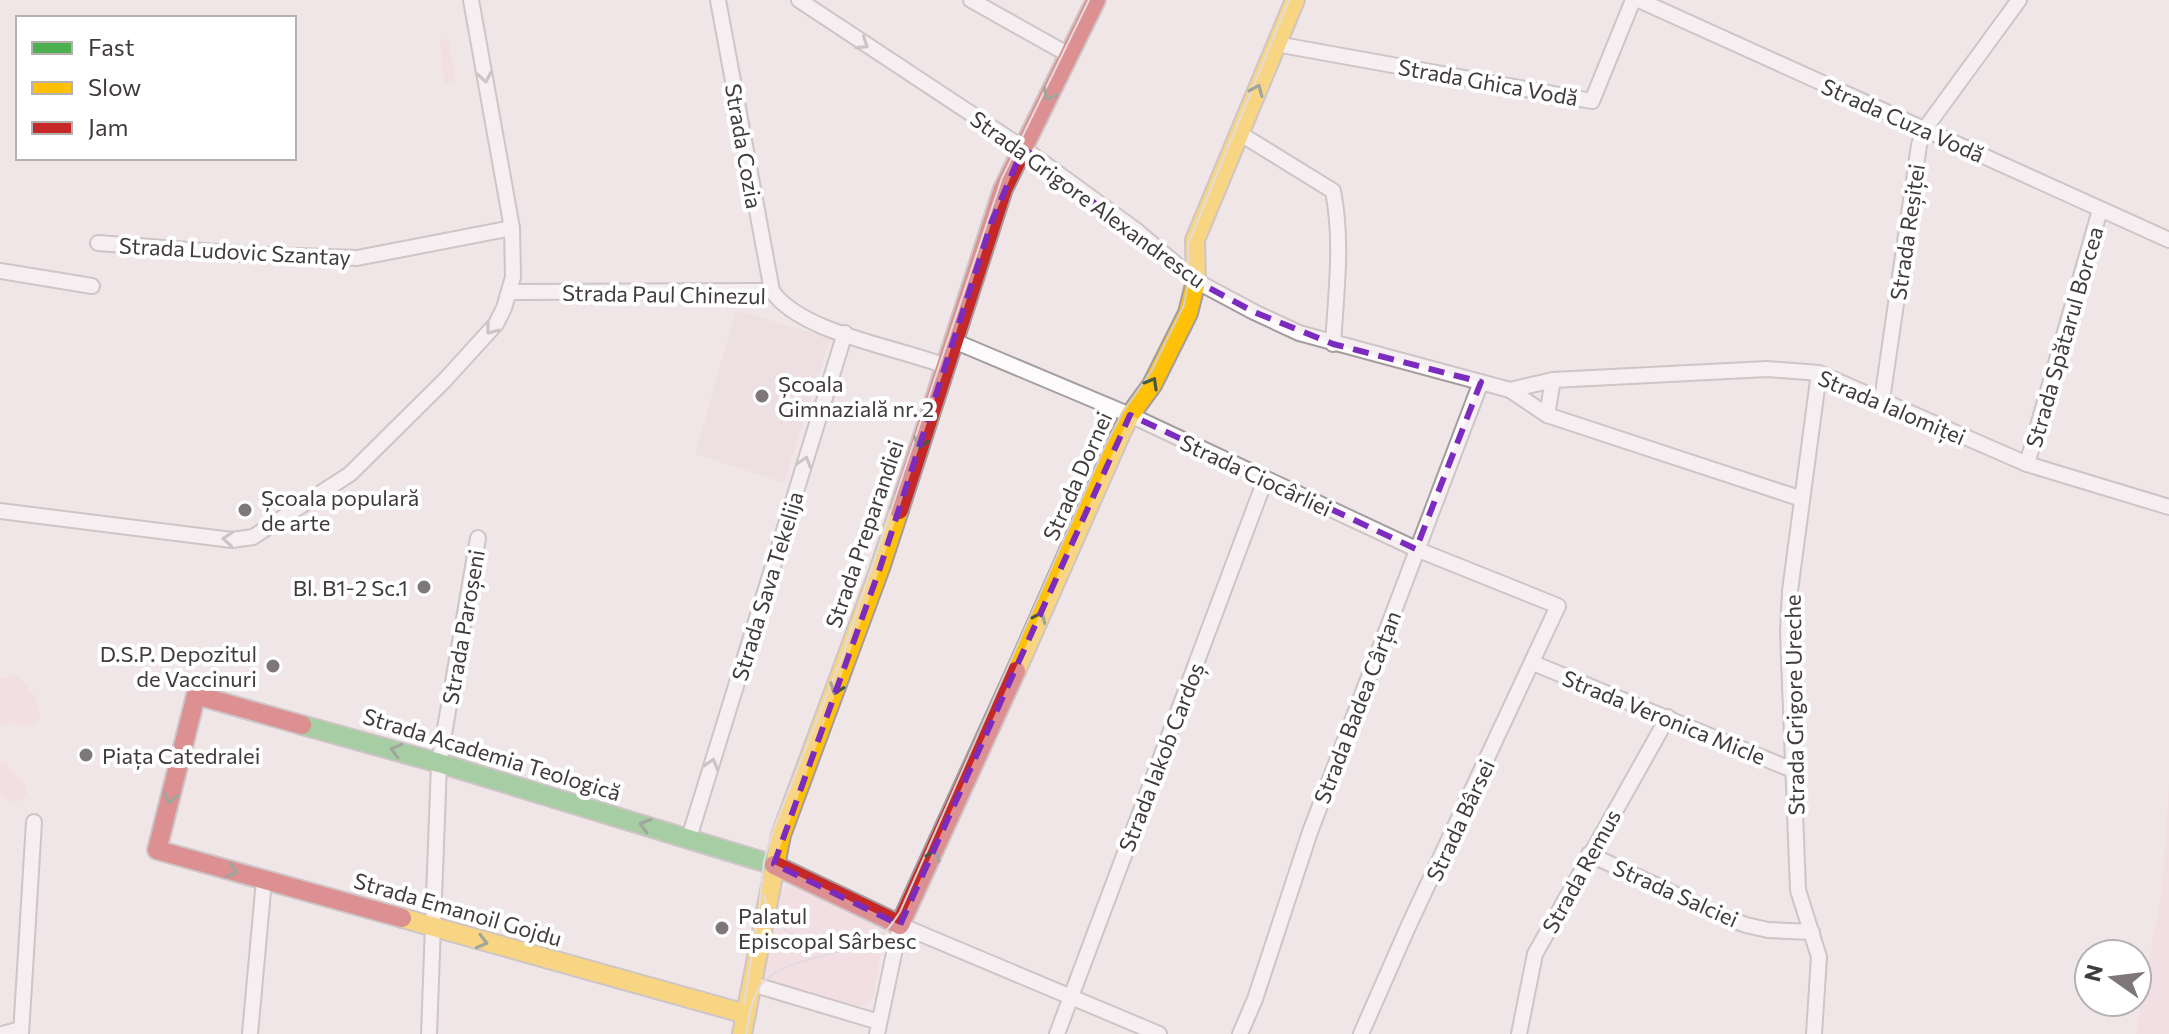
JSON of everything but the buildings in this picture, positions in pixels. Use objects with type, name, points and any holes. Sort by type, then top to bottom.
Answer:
[{"type":"main road","name":"Strada Preparandiei","points":[[742,1034],[781,835],[880,568],[1003,189],[1096,0]]},
{"type":"main road","name":"Strada Dornei","points":[[900,925],[944,834],[1130,415],[1152,385],[1188,313],[1196,281],[1195,240],[1295,0]]},
{"type":"main road","name":"Strada Academia Teologică","points":[[157,850],[196,695],[439,763],[774,864],[900,925]]},
{"type":"main road","name":"Strada Emanoil Gojdu","points":[[157,850],[746,1014]]},
{"type":"street","points":[[0,511],[232,540],[253,537],[323,493],[374,453],[496,324],[513,277],[512,228],[471,0]]},
{"type":"street","name":"Strada Cozia","points":[[718,0],[772,291]]},
{"type":"street","name":"Strada Grigore Alexandrescu","points":[[799,0],[1023,148],[1137,231],[1196,281],[1254,312],[1299,333],[1333,344],[1510,390],[1547,415],[1802,499]]},
{"type":"street","points":[[971,0],[1069,55]]},
{"type":"street","name":"Strada Ghica Vodă","points":[[1276,44],[1592,101],[1636,0]]},
{"type":"street","name":"Strada Cuza Vodă","points":[[1636,0],[2169,240]]},
{"type":"street","name":"Strada Reșiței","points":[[1882,400],[1919,145],[1924,130],[2019,0]]},
{"type":"street","points":[[1239,133],[1333,191],[1337,211],[1337,242],[1333,344]]},
{"type":"street","name":"Strada Spătarul Borcea","points":[[2027,464],[2100,210]]},
{"type":"street","name":"Strada Ludovic Szantay","points":[[98,243],[243,254],[357,258],[512,228]]},
{"type":"street","points":[[0,271],[92,286]]},
{"type":"street","name":"Strada Paul Chinezul","points":[[510,292],[772,291],[796,314],[945,366]]},
{"type":"street","name":"Strada Sava Tekelija","points":[[689,838],[845,333]]},
{"type":"street","name":"Strada Ciocârliei","points":[[954,341],[1130,415],[1416,549],[1558,606]]},
{"type":"street","name":"Strada Ialomiței","points":[[1510,390],[1553,380],[1767,369],[1819,373],[2027,464],[2169,507]]},
{"type":"street","name":"Strada Grigore Ureche","points":[[1814,1034],[1819,957],[1798,890],[1788,632],[1790,591],[1819,373]]},
{"type":"street","points":[[1547,415],[1553,380]]},
{"type":"street","name":"Strada Badea Cârțan","points":[[1240,1034],[1255,999],[1310,832],[1481,382]]},
{"type":"street","name":"Strada Iakob Cardoș","points":[[1057,1034],[1265,480]]},
{"type":"street","name":"Strada Paroșeni","points":[[429,1034],[439,763],[478,538]]},
{"type":"street","name":"Strada Bârsei","points":[[1361,1034],[1558,606]]},
{"type":"street","name":"Strada Veronica Micle","points":[[1533,663],[1795,771]]},
{"type":"street","name":"Strada Remus","points":[[1519,1034],[1535,954],[1668,717]]},
{"type":"street","points":[[2,1034],[21,1031],[34,822]]},
{"type":"street","name":"Strada Salciei","points":[[1589,854],[1746,925],[1768,930],[1812,932]]},
{"type":"street","points":[[250,1034],[264,880]]},
{"type":"street","points":[[752,984],[878,1028],[900,925],[1159,1034]]},
{"type":"highlighted area","points":[[1023,148],[1196,281],[1254,312],[1333,344],[1481,382],[1416,549],[1130,415],[900,925],[774,864],[880,568],[992,221]]},
{"type":"shaded area","points":[[449,39],[455,82],[444,84],[440,40]]},
{"type":"shaded area","name":"Școala Gimnazială nr. 2","points":[[736,310],[830,338],[784,483],[695,454]]},
{"type":"shaded area","points":[[17,674],[35,697],[41,719],[27,728],[13,722],[7,725],[0,723],[0,679]]},
{"type":"shaded area","points":[[0,761],[6,762],[24,784],[27,794],[19,802],[8,801],[0,794]]},
{"type":"shaded area","points":[[2169,786],[2169,1034],[2136,1034],[2139,1018],[2153,1018],[2153,939],[2162,888]]},
{"type":"shaded area","points":[[793,886],[877,924],[884,935],[873,999],[866,1005],[855,1006],[776,985],[764,977],[777,893]]},
{"type":"tram line","points":[[744,1003],[764,861],[773,830],[841,660],[1002,178],[1089,0]]},
{"type":"tram line","points":[[746,1034],[754,997],[770,976],[799,962],[868,943],[886,931],[900,912],[1106,444],[1123,412],[1151,372],[1184,305],[1188,284],[1188,244],[1289,0]]},
{"type":"tram line","points":[[764,895],[774,918],[792,934],[814,943],[839,947]]},
{"type":"traffic: fast","points":[[302,725],[439,763],[774,865]]},
{"type":"traffic: slow","points":[[1016,671],[1121,433],[1152,385],[1188,313],[1196,281],[1195,240],[1295,0]]},
{"type":"traffic: slow","points":[[742,1034],[781,835],[899,510]]},
{"type":"traffic: slow","points":[[402,918],[746,1014]]},
{"type":"traffic: jam","points":[[899,510],[1003,189],[1096,0]]},
{"type":"traffic: jam","points":[[774,865],[900,925],[1016,671]]},
{"type":"traffic: jam","points":[[302,725],[196,695],[157,850],[402,918]]},
{"type":"place","name":"Școala Gimnazială nr. 2","points":[[762,396]]},
{"type":"place","name":"Școala populară de arte","points":[[245,510]]},
{"type":"place","name":"Bl. B1-2 Sc.1","points":[[424,587]]},
{"type":"place","name":"D.S.P. Depozitul de Vaccinuri","points":[[273,666]]},
{"type":"place","name":"Piața Catedralei","points":[[86,755]]},
{"type":"place","name":"Palatul Episcopal Sârbesc","points":[[722,928]]}]
